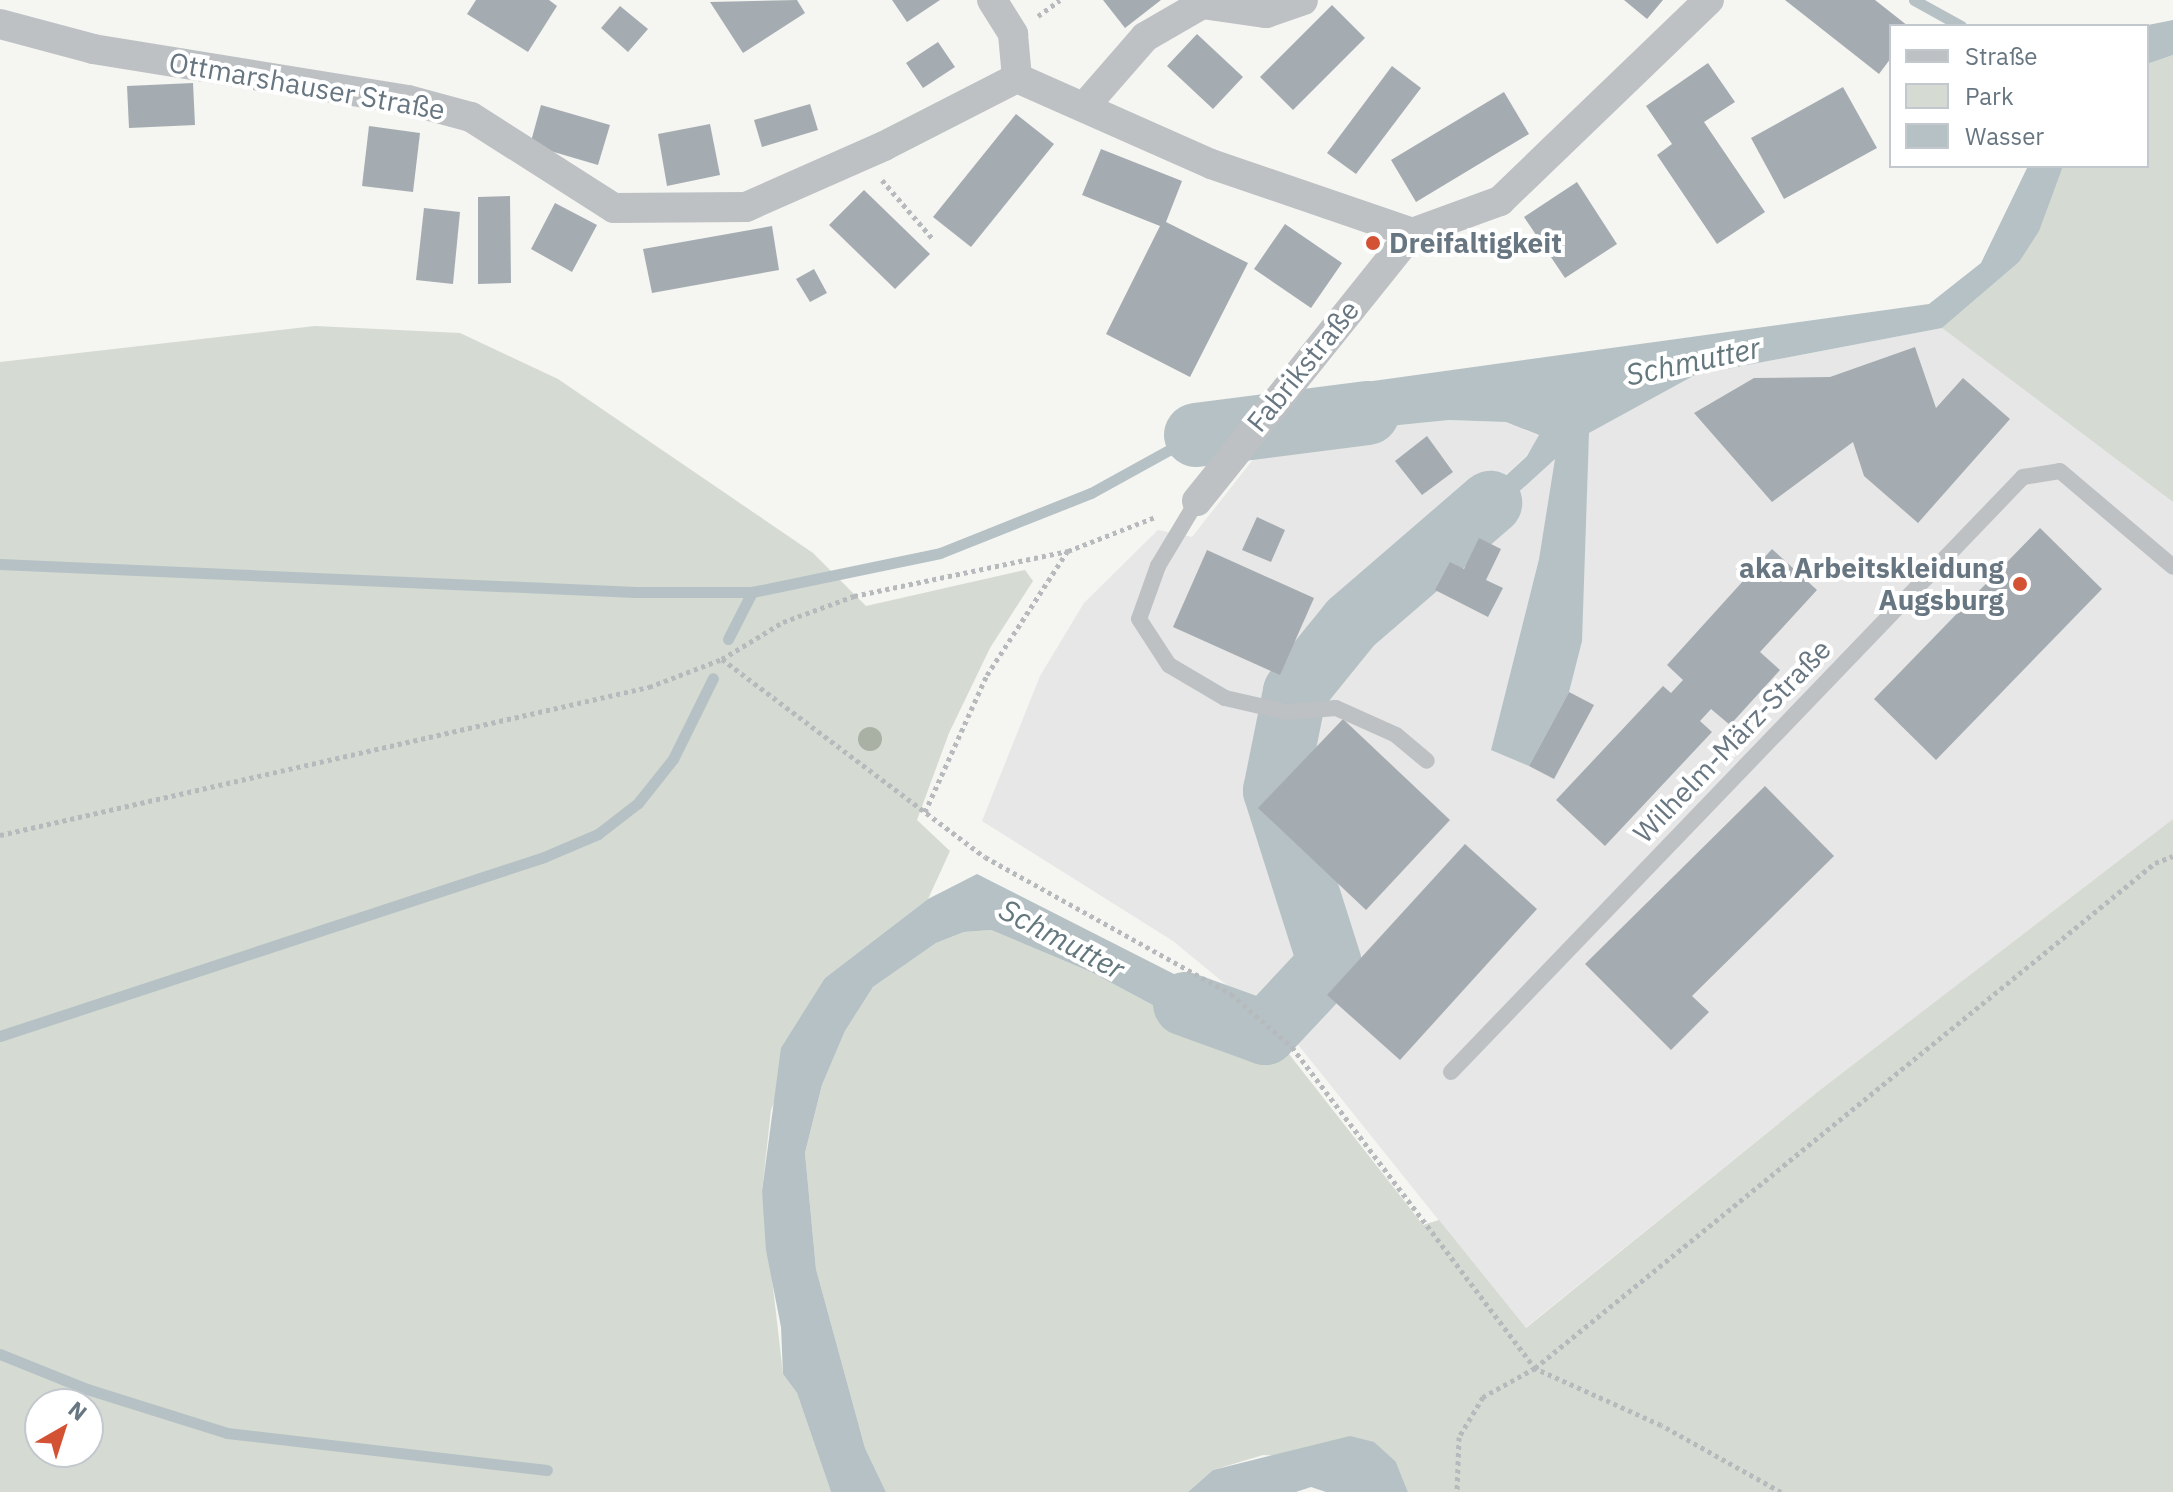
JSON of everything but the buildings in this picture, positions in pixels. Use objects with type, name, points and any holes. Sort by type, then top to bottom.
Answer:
[{"type":"street","points":[[992,0],[1013,34],[1017,78],[1211,164],[1412,233],[1500,201],[1709,0]]},
{"type":"street","points":[[1084,107],[1145,37],[1202,4],[1266,13],[1303,0]]},
{"type":"street","name":"Ottmarshauser Straße","points":[[0,24],[93,49],[408,100],[471,117],[614,208],[746,207],[861,156],[1017,78]]},
{"type":"street","name":"Fabrikstraße","points":[[1197,501],[1292,378],[1412,233]]},
{"type":"lane","name":"Wilhelm-März-Straße","points":[[1451,1072],[2023,477],[2060,471],[2173,567]]},
{"type":"lane","points":[[1197,501],[1158,566],[1139,619],[1169,665],[1225,698],[1286,712],[1336,708],[1396,735],[1427,761]]},
{"type":"path","points":[[861,156],[933,239]]},
{"type":"path","points":[[0,835],[649,687],[722,659],[783,622],[854,596],[1068,551],[1197,501]]},
{"type":"path","points":[[925,812],[987,675],[1068,551]]},
{"type":"path","points":[[722,659],[985,857],[1231,994],[1292,1047],[1535,1368],[1661,1425],[1781,1492]]},
{"type":"path","points":[[1457,1492],[1459,1437],[1483,1397],[1535,1368],[2155,863],[2173,856]]},
{"type":"shaded area","points":[[1942,328],[2173,502],[2173,819],[1820,1090],[1525,1328],[1296,1042],[1173,941],[982,821],[1040,676],[1084,603],[1158,530],[1192,537],[1270,438],[1449,420],[1506,422],[1540,436],[1527,455],[1421,555],[1434,569],[1556,458],[1539,559],[1491,750],[1585,502],[1589,433],[1695,375]]},
{"type":"green space","points":[[2173,55],[2173,502],[1942,328],[2019,262],[2062,168],[2149,168],[2149,63]]},
{"type":"green space","points":[[315,326],[460,333],[558,379],[813,553],[866,606],[1025,570],[1033,581],[990,648],[949,733],[917,820],[950,851],[928,899],[825,978],[771,1110],[762,1191],[783,1374],[797,1393],[831,1492],[0,1492],[0,362]]},
{"type":"green space","points":[[2173,819],[2173,1492],[1408,1492],[1396,1462],[1263,1455],[1213,1470],[1188,1492],[886,1492],[865,1448],[816,1269],[805,1153],[822,1085],[845,1031],[873,987],[936,943],[964,932],[991,930],[1091,972],[1233,1048],[1262,1051],[1278,1040],[1423,1225],[1439,1220],[1526,1328],[1820,1090]]},
{"type":"water","points":[[2173,20],[2173,55],[2149,63],[2149,25]]},
{"type":"water","points":[[2027,168],[2062,168],[2039,231],[2019,262],[1942,328],[1695,375],[1589,433],[1582,641],[1569,692],[1529,766],[1491,750],[1539,559],[1555,459],[1434,569],[1420,555],[1527,456],[1539,435],[1506,422],[1449,420],[1270,438],[1308,390],[1929,304],[1981,263]]},
{"type":"water","points":[[977,874],[1235,1005],[1278,1040],[1262,1051],[1233,1048],[1091,972],[991,930],[964,932],[936,943],[873,987],[845,1031],[822,1085],[805,1153],[816,1269],[865,1448],[886,1492],[831,1492],[797,1393],[783,1374],[781,1327],[766,1250],[762,1191],[781,1048],[825,978],[928,899]]},
{"type":"water","points":[[1350,1436],[1374,1442],[1396,1462],[1408,1492],[1326,1492],[1311,1487],[1296,1492],[1188,1492],[1213,1470]]},
{"type":"waterway","points":[[1914,0],[1957,24]]},
{"type":"waterway","points":[[1196,435],[1368,413]]},
{"type":"waterway","points":[[0,564],[635,592],[752,592],[940,553],[1091,493],[1196,435]]},
{"type":"waterway","points":[[1330,964],[1275,791],[1295,692],[1351,623],[1490,503]]},
{"type":"waterway","points":[[728,639],[752,592]]},
{"type":"waterway","points":[[0,1036],[544,857],[598,834],[638,803],[673,759],[713,678]]},
{"type":"waterway","name":"Schmutter","points":[[1185,1004],[1265,1033],[1322,972]]},
{"type":"waterway","points":[[0,1354],[87,1389],[227,1433],[547,1470]]},
{"type":"place","name":"Dreifaltigkeit","points":[[1373,243]]},
{"type":"place","name":"aka Arbeitskleidung Augsburg","points":[[2020,584]]}]
